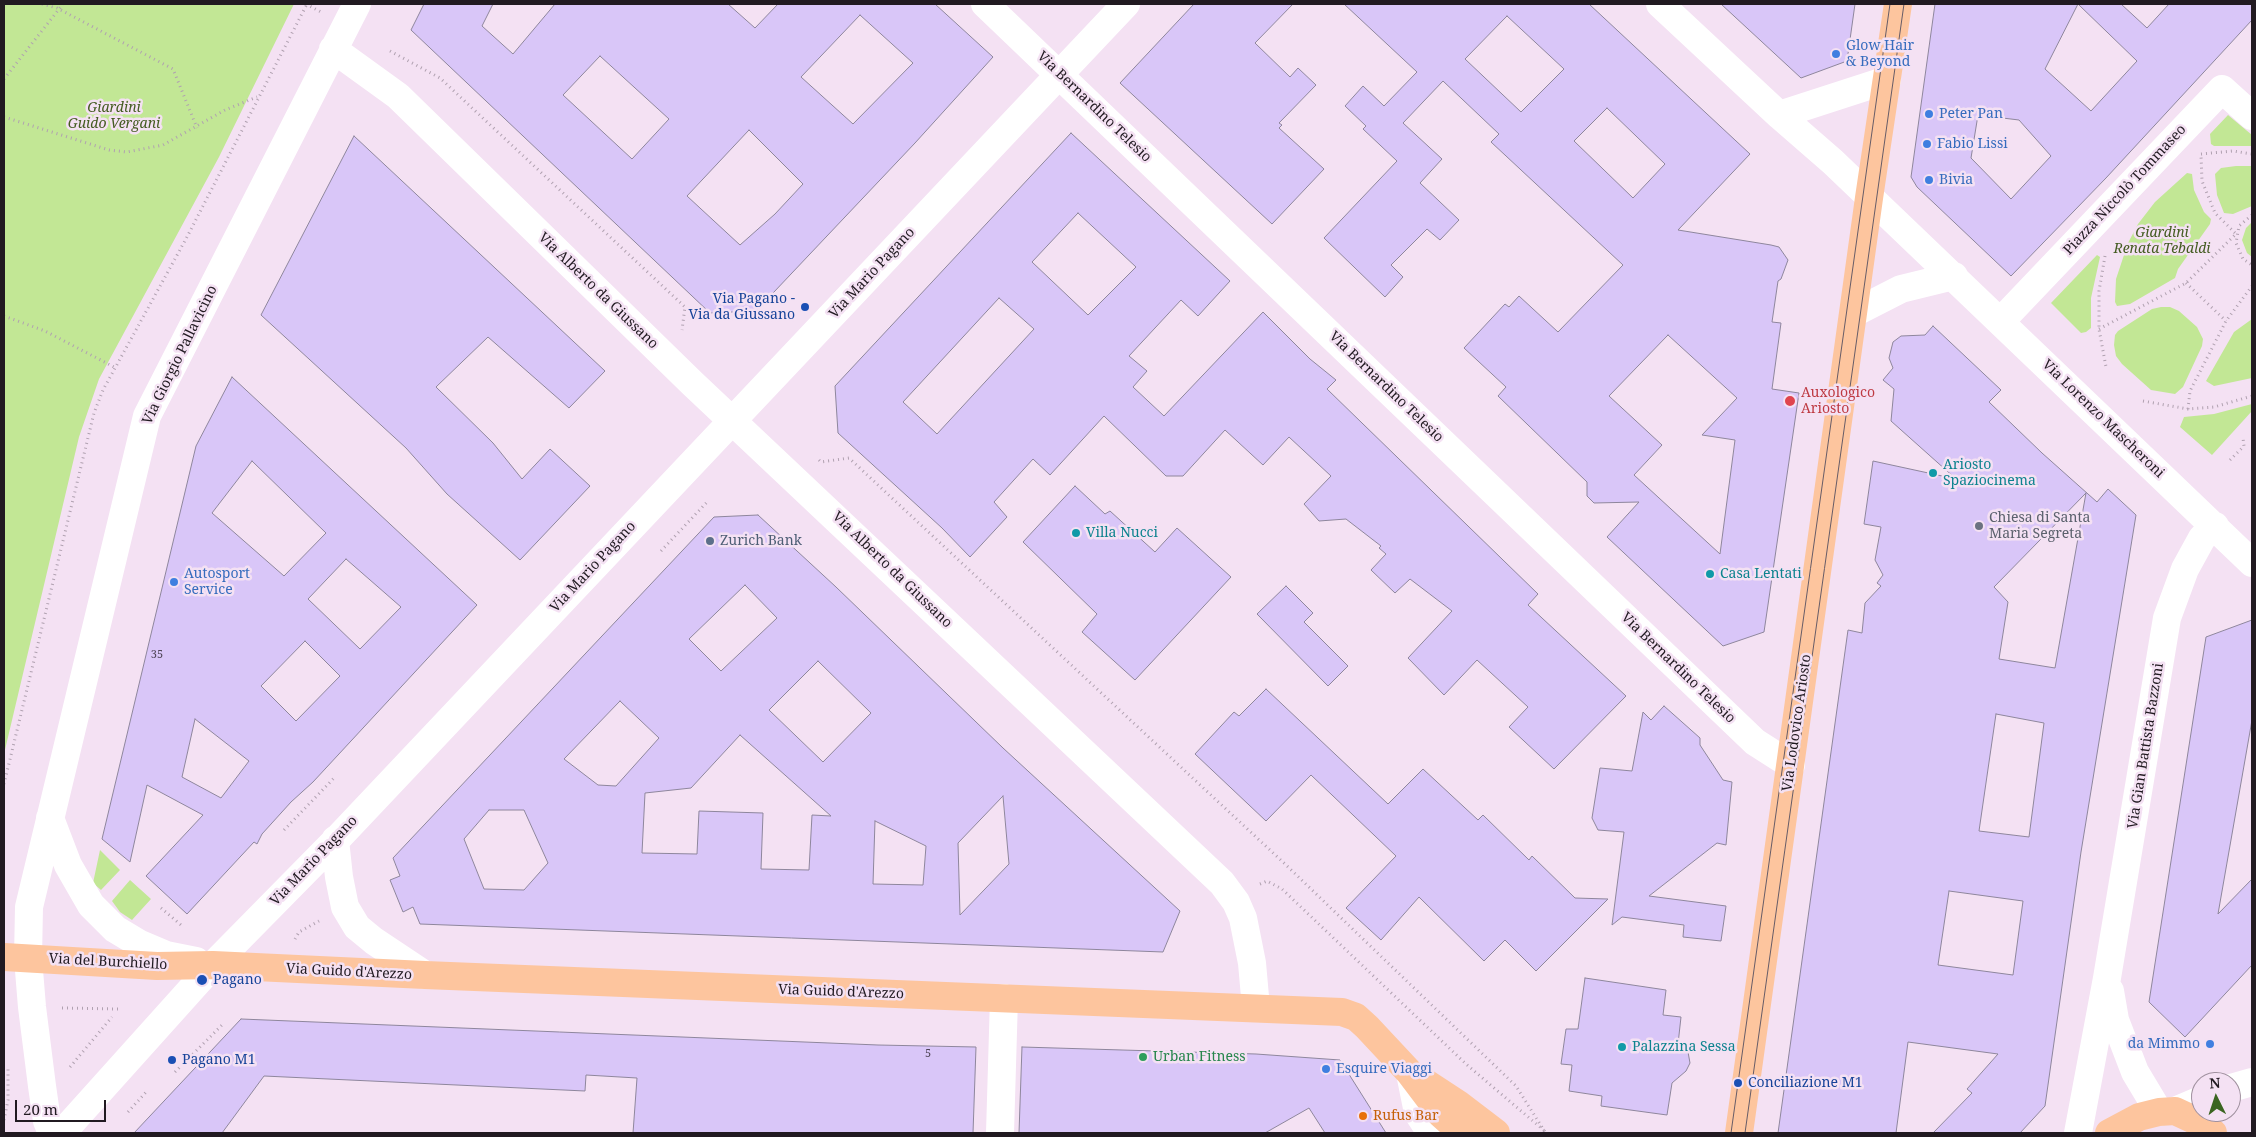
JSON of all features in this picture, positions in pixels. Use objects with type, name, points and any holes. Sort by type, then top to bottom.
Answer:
[{"type":"main road","points":[[1888,80],[1898,4]]},
{"type":"main road","name":"Via Lodovico Ariosto","points":[[1739,1133],[1869,198],[1888,80]]},
{"type":"main road","name":"Via del Burchiello","points":[[16,957],[157,966],[213,965]]},
{"type":"main road","name":"Via Guido d'Arezzo","points":[[213,965],[1256,1008]]},
{"type":"main road","points":[[1256,1008],[1342,1012],[1356,1017],[1410,1073],[1441,1114],[1462,1133]]},
{"type":"main road","points":[[1410,1073],[1458,1104],[1496,1133]]},
{"type":"main road","points":[[2109,1133],[2139,1117],[2167,1111],[2203,1124],[2213,1133]]},
{"type":"street","name":"Via Giorgio Pallavicino","points":[[16,957],[147,416],[357,4]]},
{"type":"street","name":"Via Bernardino Telesio","points":[[985,4],[1755,742],[1791,765]]},
{"type":"street","name":"Via Mario Pagano","points":[[62,1133],[213,965],[335,840],[1126,4]]},
{"type":"street","points":[[1660,4],[1779,116],[1888,80]]},
{"type":"street","name":"Via Alberto da Giussano","points":[[333,49],[398,96],[685,376],[1222,883],[1236,902],[1243,918],[1252,963],[1256,1008]]},
{"type":"street","name":"Piazza Niccolò Tommaseo","points":[[2000,321],[2222,89],[2247,102]]},
{"type":"street","name":"Via Lorenzo Mascheroni","points":[[1779,116],[1833,162],[1869,198],[1954,276],[2252,563]]},
{"type":"street","points":[[1854,313],[1901,289],[1954,276]]},
{"type":"street","name":"Via Gian Battista Bazzoni","points":[[2078,1133],[2107,978],[2167,618],[2186,569],[2202,538],[2215,526]]},
{"type":"street","points":[[50,818],[68,865],[91,905],[115,929],[140,944],[166,955],[213,965]]},
{"type":"street","name":"Via Guido d'Arezzo","points":[[335,840],[338,877],[345,907],[357,926],[374,941],[425,975]]},
{"type":"street","points":[[16,957],[42,1086],[47,1121],[52,1133]]},
{"type":"street","name":"Via Gian Battista Bazzoni","points":[[2107,978],[2115,1020],[2135,1072],[2167,1111]]},
{"type":"street","points":[[1000,1133],[1004,998]]},
{"type":"street","points":[[1410,1073],[1418,1114],[1431,1133]]},
{"type":"street","points":[[2167,1111],[2191,1103]]},
{"type":"path","points":[[42,4],[57,8],[172,69],[197,128]]},
{"type":"path","points":[[4,79],[57,8],[63,4]]},
{"type":"path","points":[[387,49],[440,78],[685,307],[681,330],[688,336]]},
{"type":"path","points":[[4,118],[108,150],[127,152],[163,145],[197,128],[225,110],[257,97]]},
{"type":"path","points":[[2199,113],[2202,181],[2215,213],[2236,234],[2238,252],[2252,264]]},
{"type":"path","points":[[2161,153],[2201,154],[2233,151],[2252,154]]},
{"type":"path","points":[[2099,329],[2186,283],[2236,234],[2239,226],[2252,215]]},
{"type":"path","points":[[2106,366],[2099,329],[2099,290],[2107,248]]},
{"type":"path","points":[[2186,283],[2226,321]]},
{"type":"path","points":[[2188,409],[2190,391],[2226,321],[2252,286]]},
{"type":"path","points":[[4,316],[45,331],[114,367]]},
{"type":"path","points":[[2143,401],[2188,409],[2214,408],[2252,396]]},
{"type":"path","points":[[2230,460],[2244,446],[2243,438]]},
{"type":"path","points":[[814,455],[821,462],[849,458],[1286,864],[1516,1086],[1546,1132]]},
{"type":"path","points":[[661,551],[708,501]]},
{"type":"path","points":[[284,830],[336,776]]},
{"type":"path","points":[[1236,902],[1250,887],[1267,881],[1282,889],[1466,1064],[1546,1132]]},
{"type":"path","points":[[161,908],[181,925]]},
{"type":"path","points":[[294,941],[299,932],[324,918]]},
{"type":"path","points":[[289,930],[299,932]]},
{"type":"path","points":[[55,1007],[119,1010]]},
{"type":"path","points":[[70,1067],[112,1017]]},
{"type":"path","points":[[175,1072],[222,1025]]},
{"type":"path","points":[[4,1120],[8,1100],[8,1065]]},
{"type":"path","points":[[128,1112],[147,1091]]},
{"type":"green space","name":"Giardini Guido Vergani","points":[[4,4],[294,4],[219,157],[99,379],[79,437],[4,754]]},
{"type":"green space","points":[[2228,115],[2252,135],[2252,146],[2214,146],[2211,144],[2210,134]]},
{"type":"green space","name":"Giardini Renata Tebaldi","points":[[2252,166],[2252,206],[2233,214],[2224,213],[2217,195],[2215,174],[2221,168]]},
{"type":"green space","name":"Giardini Renata Tebaldi","points":[[2187,173],[2192,174],[2194,190],[2204,212],[2211,219],[2210,224],[2178,269],[2175,278],[2130,304],[2117,306],[2115,302],[2116,279],[2128,243],[2138,224],[2155,202]]},
{"type":"green space","name":"Giardini Renata Tebaldi","points":[[2252,222],[2252,257],[2247,253],[2242,240],[2246,228]]},
{"type":"green space","name":"Giardini Renata Tebaldi","points":[[2097,255],[2100,257],[2091,298],[2091,328],[2081,333],[2051,303]]},
{"type":"green space","points":[[2170,307],[2179,311],[2197,327],[2203,339],[2202,346],[2183,387],[2175,394],[2151,390],[2122,364],[2116,356],[2114,345],[2115,335],[2118,331],[2152,309]]},
{"type":"green space","points":[[2252,319],[2252,378],[2214,386],[2206,381],[2234,332]]},
{"type":"green space","points":[[2252,404],[2252,411],[2212,455],[2180,427],[2184,417],[2214,414]]},
{"type":"green space","points":[[100,850],[120,870],[101,890],[93,883]]},
{"type":"green space","points":[[130,880],[151,899],[132,920],[120,912],[112,901]]},
{"type":"building","points":[[424,4],[493,4],[482,26],[513,54],[555,4],[728,4],[755,28],[778,4],[935,4],[993,57],[915,143],[756,311],[710,313],[411,30]],"holes":[[[860,15],[913,63],[853,124],[801,77]],[[600,56],[669,119],[632,159],[563,95]],[[749,130],[803,184],[775,214],[740,245],[687,196]]]},
{"type":"building","points":[[1194,4],[1293,4],[1255,43],[1290,77],[1298,68],[1316,85],[1279,123],[1282,125],[1279,128],[1324,169],[1272,224],[1120,83]]},
{"type":"building","points":[[1344,4],[1589,4],[1750,154],[1678,230],[1779,247],[1788,260],[1781,279],[1778,281],[1772,322],[1781,323],[1772,389],[1799,393],[1764,632],[1723,646],[1607,537],[1639,502],[1594,503],[1587,496],[1587,482],[1498,396],[1506,387],[1464,348],[1505,304],[1509,307],[1519,296],[1558,332],[1623,265],[1491,142],[1499,134],[1443,81],[1403,123],[1442,159],[1420,183],[1459,220],[1440,240],[1427,229],[1391,265],[1403,277],[1385,297],[1324,238],[1397,161],[1363,129],[1366,126],[1345,106],[1363,86],[1384,106],[1417,72]],"holes":[[[1507,16],[1564,69],[1521,112],[1465,59]],[[1607,108],[1665,164],[1633,198],[1574,141]],[[1668,335],[1737,398],[1702,435],[1735,440],[1720,554],[1634,475],[1662,445],[1609,396]]]},
{"type":"building","points":[[1721,4],[1855,4],[1847,61],[1801,78]]},
{"type":"building","points":[[1935,4],[2078,4],[2121,4],[2147,28],[2169,4],[2252,4],[2252,20],[2106,178],[2011,276],[1917,187],[1911,177]],"holes":[[[2078,4],[2137,61],[2091,111],[2045,69]],[[1978,115],[2019,120],[2051,156],[2011,199],[1971,158]]]},
{"type":"building","points":[[1071,133],[1230,281],[1198,316],[1181,300],[1129,356],[1147,371],[1133,387],[1164,416],[1263,312],[1310,359],[1336,380],[1327,389],[1538,594],[1528,605],[1626,696],[1554,769],[1509,727],[1528,707],[1477,660],[1444,695],[1408,658],[1452,611],[1410,579],[1395,593],[1371,570],[1386,554],[1379,548],[1381,546],[1346,519],[1319,521],[1304,504],[1331,476],[1289,437],[1263,465],[1225,430],[1183,476],[1166,476],[1104,416],[1050,475],[1033,459],[994,502],[1007,517],[970,557],[942,528],[838,433],[835,386]],"holes":[[[1078,213],[1136,267],[1088,315],[1032,262]],[[999,298],[1034,329],[937,434],[903,402]]]},
{"type":"building","points":[[354,136],[605,371],[569,408],[488,337],[436,387],[493,443],[522,479],[550,449],[590,486],[520,560],[447,494],[406,448],[261,315]]},
{"type":"building","points":[[1933,326],[2001,390],[1989,402],[2097,502],[2108,489],[2136,515],[2081,852],[2045,1106],[2020,1133],[1933,1133],[1972,1093],[1967,1089],[1998,1054],[1908,1042],[1896,1133],[1778,1133],[1848,630],[1862,633],[1865,603],[1881,586],[1877,583],[1883,575],[1875,560],[1881,527],[1864,524],[1873,461],[1956,479],[1891,421],[1894,389],[1883,380],[1893,368],[1889,358],[1893,342],[1901,336],[1925,335]],"holes":[[[2086,493],[2055,668],[1999,659],[2008,602],[1994,587]],[[1996,714],[2044,723],[2029,837],[1979,831]],[[1949,891],[2023,901],[2013,975],[1938,965]]]},
{"type":"building","points":[[232,377],[477,605],[313,782],[291,802],[262,834],[257,844],[254,842],[187,914],[146,876],[203,815],[147,785],[130,862],[102,839],[196,446]],"holes":[[[252,461],[326,533],[284,576],[212,513]],[[346,559],[401,607],[360,649],[308,599]],[[305,641],[340,676],[296,721],[261,686]],[[195,719],[249,761],[221,798],[182,777]]]},
{"type":"building","points":[[1075,486],[1105,514],[1110,511],[1155,552],[1177,528],[1231,577],[1135,680],[1082,632],[1097,614],[1023,542]]},
{"type":"building","points":[[758,515],[836,587],[1003,748],[1180,911],[1163,952],[420,924],[413,907],[403,912],[390,880],[400,876],[393,858],[714,517]],"holes":[[[745,585],[777,618],[721,671],[689,639]],[[818,661],[871,713],[823,762],[769,710]],[[620,701],[659,738],[616,786],[598,785],[564,759]],[[740,735],[831,816],[812,815],[809,870],[761,869],[763,813],[699,811],[697,854],[642,853],[645,793],[691,788]],[[1003,796],[1009,864],[960,915],[958,843]],[[489,810],[524,810],[548,863],[524,890],[484,889],[464,839]],[[875,821],[926,846],[923,885],[873,884]]]},
{"type":"building","points":[[1286,586],[1313,613],[1304,622],[1348,666],[1328,686],[1257,614]]},
{"type":"building","points":[[2252,620],[2252,720],[2218,914],[2252,879],[2252,965],[2185,1037],[2149,1002],[2206,637]]},
{"type":"building","points":[[1266,689],[1388,804],[1423,769],[1478,820],[1483,815],[1529,860],[1532,856],[1575,898],[1608,899],[1536,971],[1505,940],[1484,961],[1419,897],[1381,940],[1346,908],[1396,856],[1311,775],[1266,821],[1195,754],[1234,712],[1239,716]]},
{"type":"building","points":[[1664,706],[1700,738],[1700,745],[1723,780],[1732,782],[1726,845],[1717,843],[1649,896],[1726,906],[1721,941],[1683,937],[1684,925],[1622,917],[1612,925],[1624,832],[1598,830],[1592,818],[1600,768],[1632,771],[1643,712],[1651,720]]},
{"type":"building","name":"Palazzina Sessa","points":[[1585,978],[1666,990],[1663,1015],[1681,1017],[1678,1044],[1688,1052],[1690,1063],[1686,1071],[1672,1083],[1667,1115],[1601,1106],[1602,1096],[1569,1091],[1572,1065],[1561,1064],[1566,1029],[1578,1029]]},
{"type":"building","points":[[241,1019],[878,1045],[976,1047],[973,1133],[633,1133],[637,1078],[586,1075],[585,1091],[264,1076],[222,1133],[134,1133]]},
{"type":"building","points":[[1022,1047],[1256,1054],[1340,1060],[1386,1133],[1325,1133],[1309,1108],[1265,1133],[1019,1133]]},
{"type":"tram line","points":[[1731,1133],[1890,4]]},
{"type":"tram line","points":[[1745,1133],[1904,4]]},
{"type":"place","name":"Glow Hair & Beyond","points":[[1836,54]]},
{"type":"place","name":"Peter Pan","points":[[1929,114]]},
{"type":"place","name":"Fabio Lissi","points":[[1927,144]]},
{"type":"place","name":"Bivia","points":[[1929,180]]},
{"type":"place","name":"Via Pagano - Via da Giussano","points":[[805,307]]},
{"type":"place","name":"Auxologico Ariosto","points":[[1790,401]]},
{"type":"place","name":"Ariosto Spaziocinema","points":[[1933,473]]},
{"type":"place","name":"Chiesa di Santa Maria Segreta","points":[[1979,526]]},
{"type":"place","name":"Villa Nucci","points":[[1076,533]]},
{"type":"place","name":"Zurich Bank","points":[[710,541]]},
{"type":"place","name":"Casa Lentati","points":[[1710,574]]},
{"type":"place","name":"Autosport Service","points":[[174,582]]},
{"type":"place","name":"Pagano","points":[[202,980]]},
{"type":"place","name":"da Mimmo","points":[[2210,1044]]},
{"type":"place","name":"Palazzina Sessa","points":[[1622,1047]]},
{"type":"place","name":"Urban Fitness","points":[[1143,1057]]},
{"type":"place","name":"Pagano M1","points":[[172,1060]]},
{"type":"place","name":"Esquire Viaggi","points":[[1326,1069]]},
{"type":"place","name":"Conciliazione M1","points":[[1738,1083]]},
{"type":"place","name":"Rufus Bar","points":[[1363,1116]]}]
